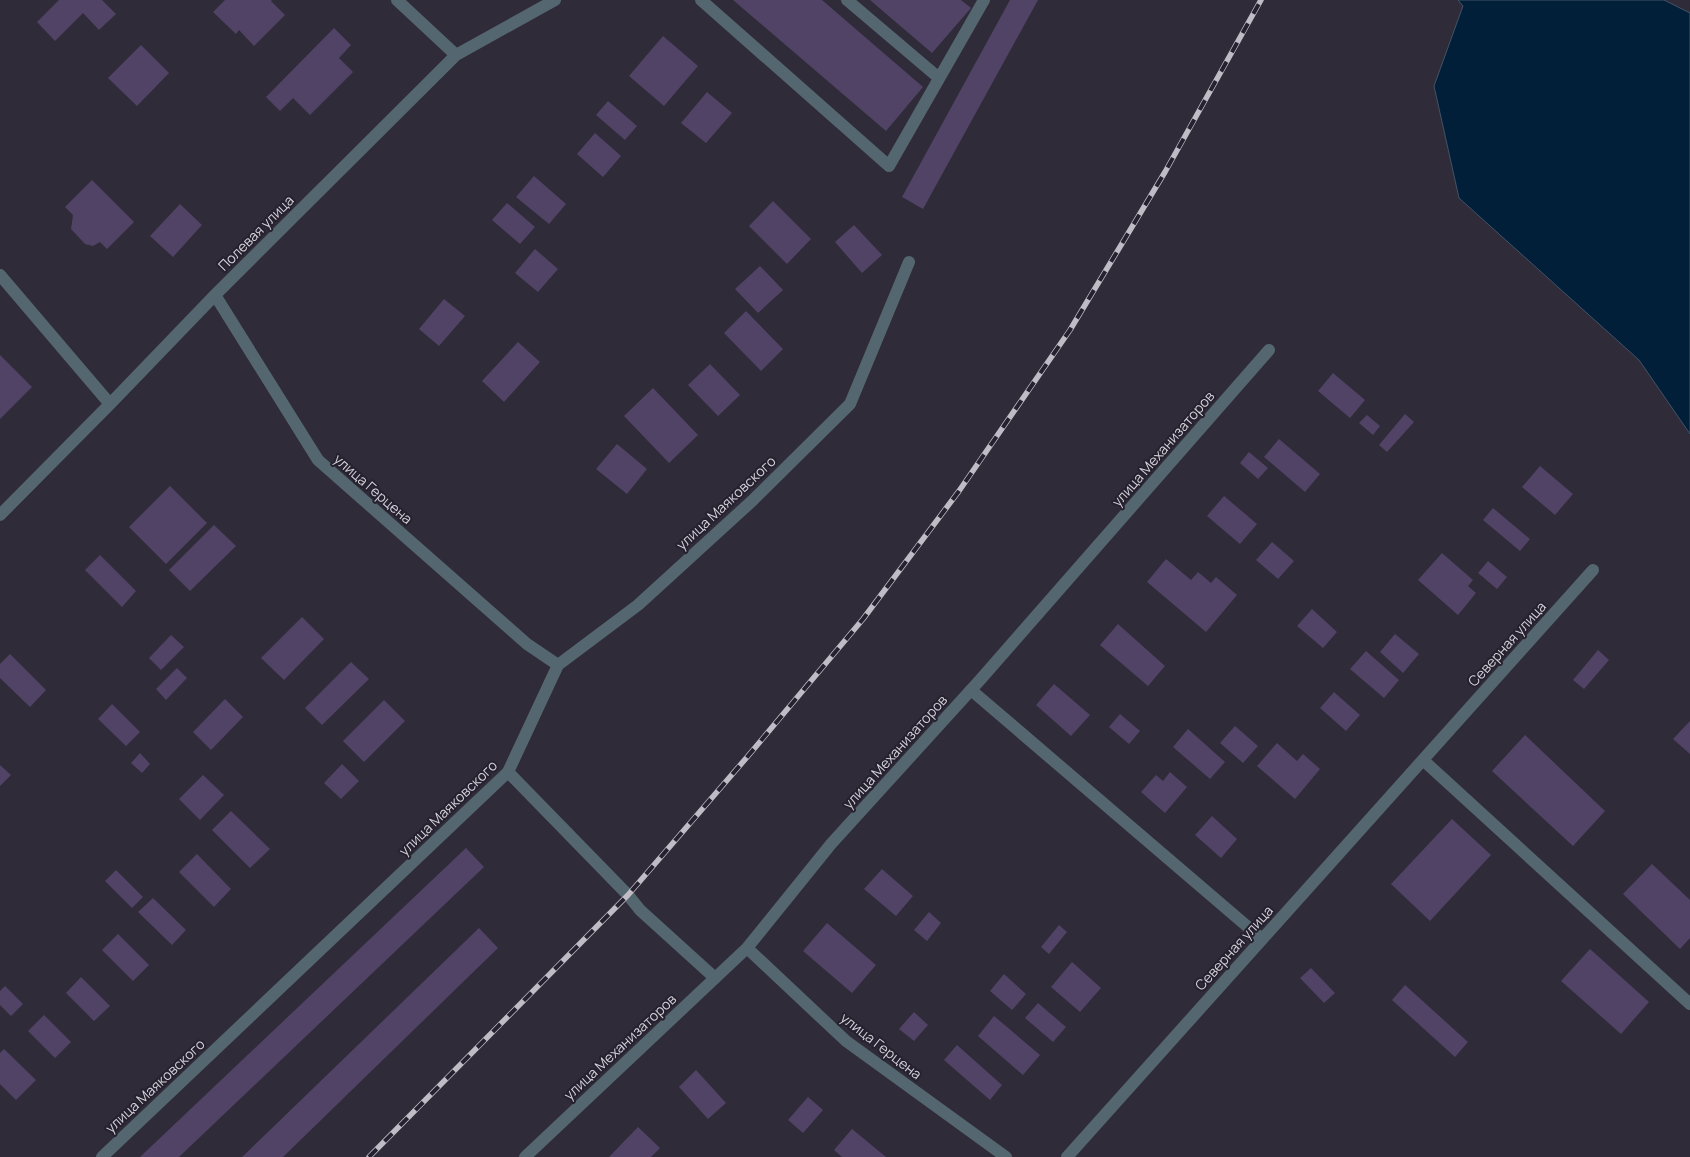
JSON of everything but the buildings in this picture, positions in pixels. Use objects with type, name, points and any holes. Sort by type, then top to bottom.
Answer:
[{"type":"street","points":[[398,0],[456,55]]},
{"type":"street","name":"Полевая улица","points":[[0,515],[215,295],[456,55],[555,0]]},
{"type":"street","points":[[701,0],[889,166],[984,0]]},
{"type":"street","points":[[847,0],[939,78]]},
{"type":"street","name":"улица Маяковского","points":[[102,1157],[508,772],[558,665],[638,605],[752,501],[850,404],[909,262]]},
{"type":"street","points":[[0,275],[110,404]]},
{"type":"street","name":"улица Герцена","points":[[215,295],[318,460],[527,644],[558,665]]},
{"type":"street","name":"улица Механизаторов","points":[[525,1157],[747,948],[831,844],[971,690],[1269,350]]},
{"type":"street","name":"Северная улица","points":[[1066,1157],[1593,570]]},
{"type":"street","points":[[971,690],[1262,939]]},
{"type":"street","points":[[1423,760],[1690,1004]]},
{"type":"street","points":[[508,772],[628,895],[640,910],[715,978]]},
{"type":"street","name":"улица Герцена","points":[[747,948],[846,1041],[1006,1157]]},
{"type":"water","points":[[1458,0],[1664,0],[1690,13],[1690,434],[1639,360],[1459,198],[1434,86],[1463,6]]},
{"type":"railway","points":[[369,1157],[628,895],[863,619],[959,491],[1070,330],[1165,172],[1261,0]]}]
